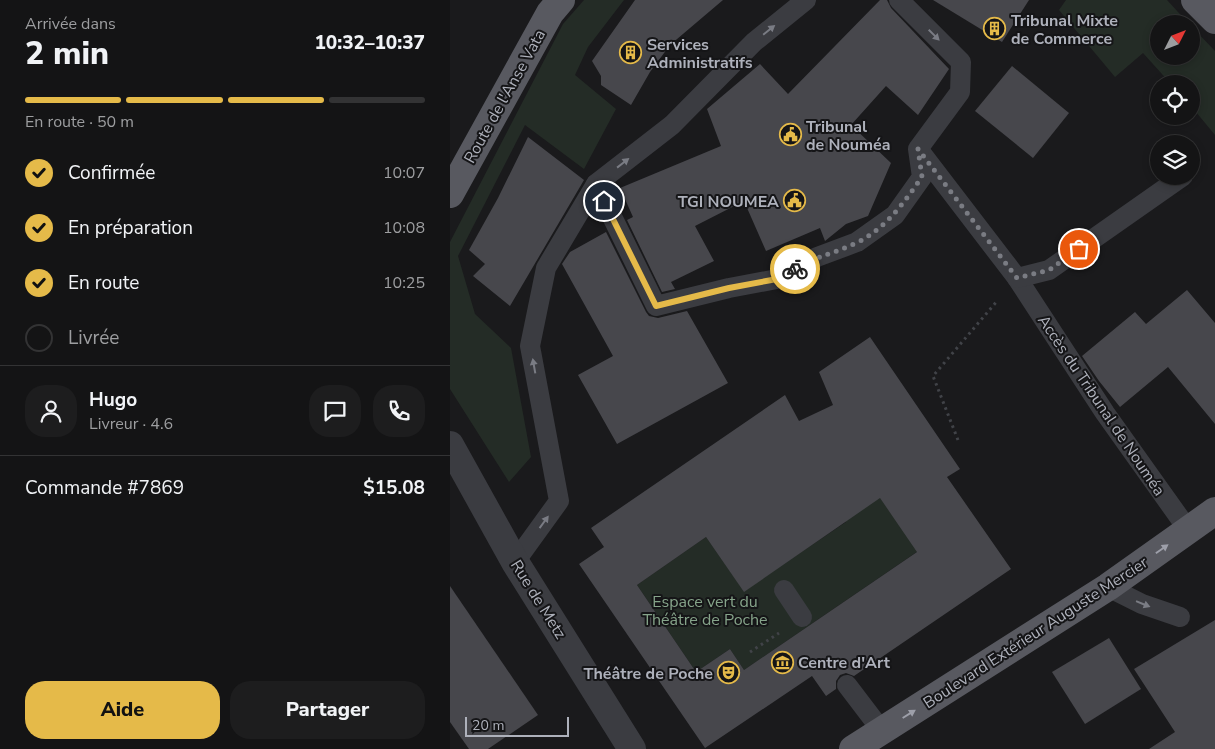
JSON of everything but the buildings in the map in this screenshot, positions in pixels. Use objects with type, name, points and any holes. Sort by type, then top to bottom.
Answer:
[{"type":"main road","name":"Route de l'Anse Vata","points":[[450,194],[550,14],[561,0]]},
{"type":"main road","points":[[1195,0],[1215,20]]},
{"type":"main road","name":"Boulevard Extérieur Auguste Mercier","points":[[853,749],[1108,587],[1215,511]]},
{"type":"street","name":"Rue de Metz","points":[[450,445],[515,562],[632,749]]},
{"type":"lane","points":[[515,562],[558,501],[530,346],[546,268],[596,184],[672,125],[754,42],[806,0]]},
{"type":"lane","points":[[596,184],[656,306],[729,288],[777,279],[816,256],[857,242],[895,215],[922,177],[918,149],[960,92],[961,62],[900,0]]},
{"type":"lane","name":"Accès du Tribunal de Nouméa","points":[[918,149],[1017,278],[1105,413],[1189,531]]},
{"type":"lane","points":[[1017,278],[1049,270],[1171,185]]},
{"type":"lane","points":[[1108,587],[1142,604],[1180,617]]},
{"type":"lane","points":[[784,590],[802,617]]},
{"type":"lane","points":[[848,685],[882,731]]},
{"type":"path","points":[[958,440],[933,376],[1017,278]]},
{"type":"path","points":[[750,652],[802,617]]},
{"type":"green space","points":[[584,0],[624,0],[588,47],[575,75],[616,109],[584,169],[525,125],[458,256],[475,314],[511,348],[531,457],[509,482],[450,389],[450,242],[563,24]]},
{"type":"green space","points":[[1066,0],[1167,0],[1181,15],[1150,15],[1150,61],[1143,53],[1115,77],[1059,10]]},
{"type":"green space","points":[[1200,35],[1215,51],[1215,135],[1200,117],[1200,75],[1163,75],[1154,65],[1200,65]]},
{"type":"green space","name":"Espace vert du Théâtre de Poche","points":[[846,448],[892,515],[941,482],[965,519],[744,670],[730,649],[696,672],[637,585],[706,537],[744,591],[846,522],[812,471]]},
{"type":"way so far","points":[[795,269],[816,256],[857,242],[895,215],[922,177],[918,149],[1017,278],[1049,270],[1079,249]]},
{"type":"place","name":"Tribunal Mixte de Commerce","points":[[995,29]]},
{"type":"place","name":"Services Administratifs","points":[[631,53]]},
{"type":"place","name":"Tribunal de Nouméa","points":[[790,135]]},
{"type":"place","name":"TGI NOUMEA","points":[[795,201]]},
{"type":"place","name":"Centre d'Art","points":[[782,662]]},
{"type":"place","name":"Théâtre de Poche","points":[[729,673]]},
{"type":"route","points":[[604,201],[656,306],[729,288],[777,279],[795,269]]}]
